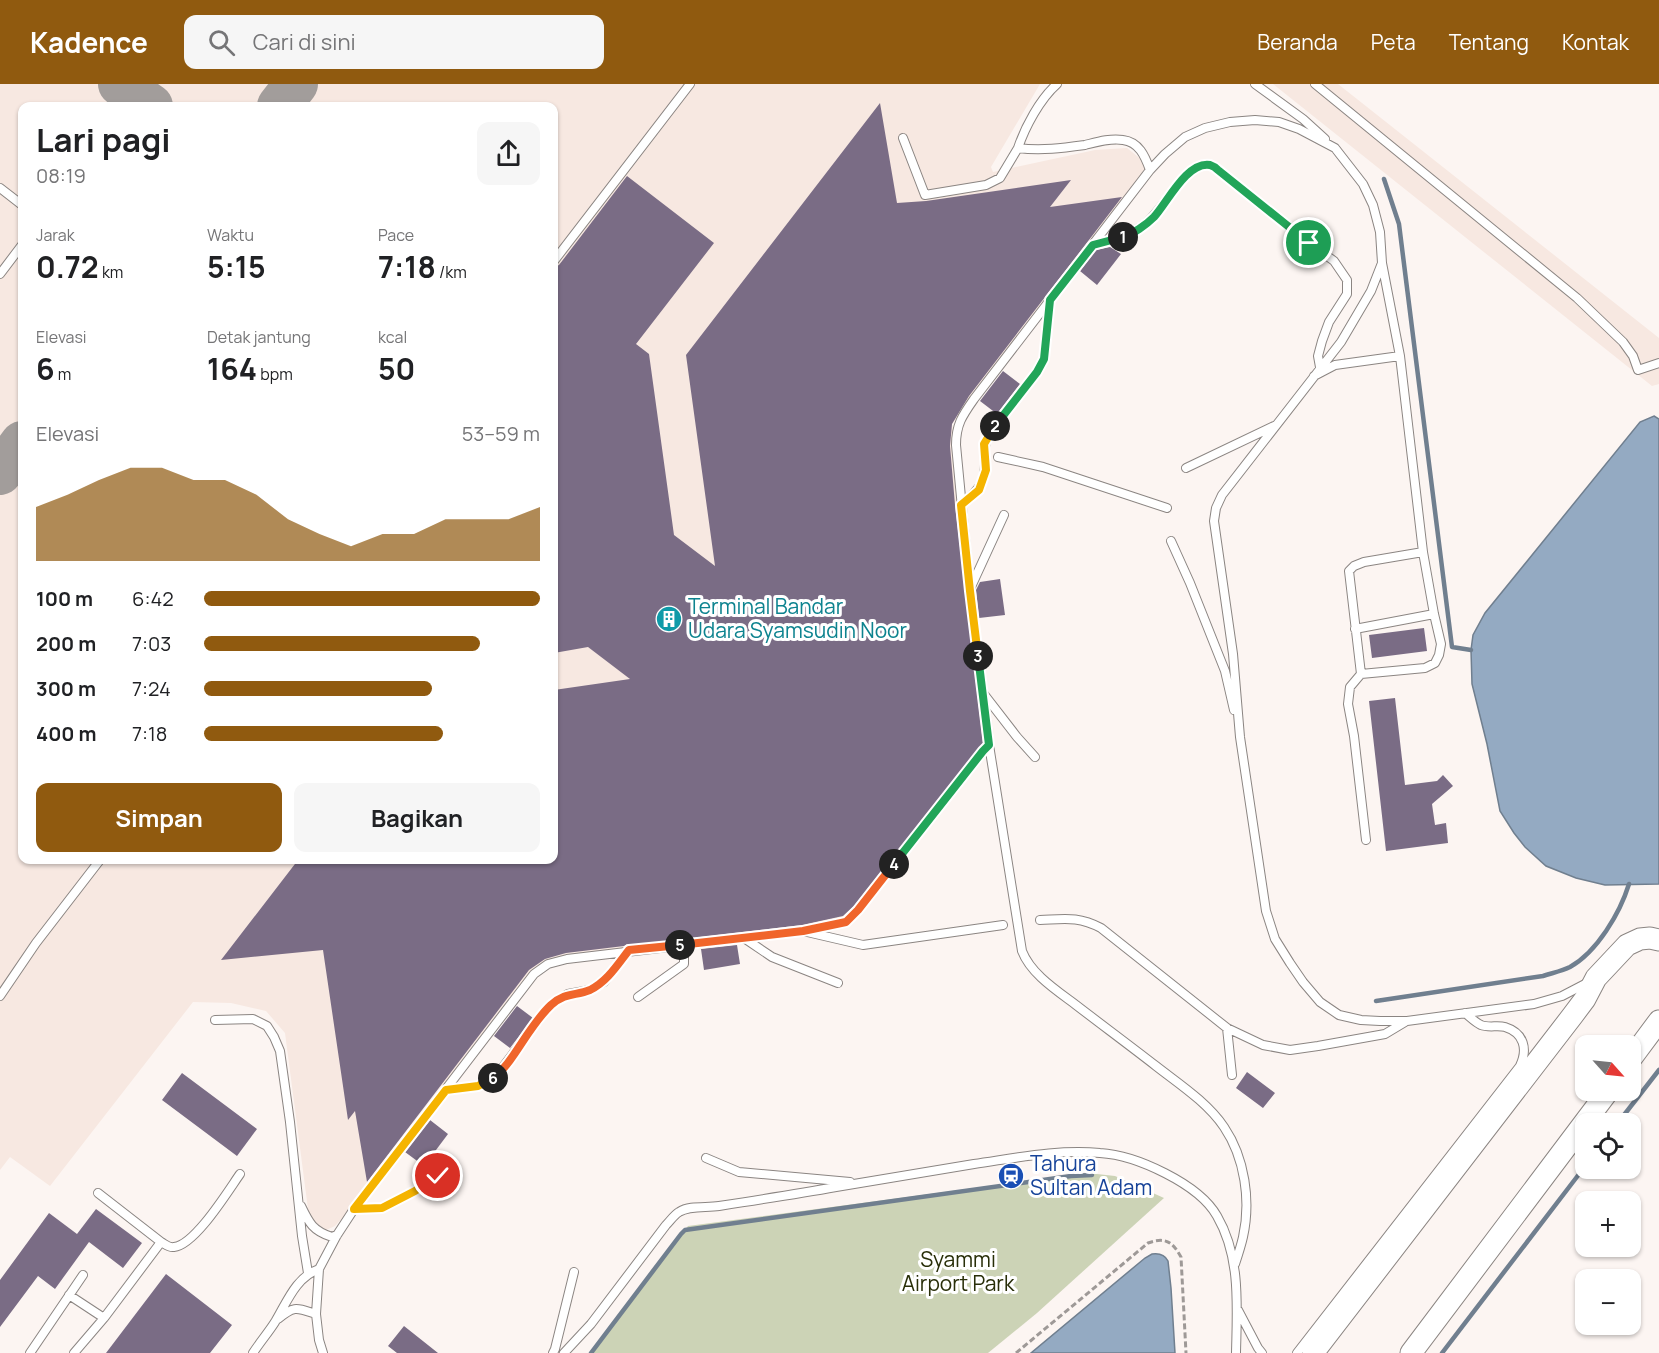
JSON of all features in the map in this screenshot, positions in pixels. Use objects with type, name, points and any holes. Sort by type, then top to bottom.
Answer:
[{"type":"street","points":[[1313,1353],[1573,1015],[1596,978],[1627,945],[1640,939],[1659,940]]},
{"type":"street","points":[[1641,1045],[1659,1021]]},
{"type":"street","points":[[1411,1353],[1601,1101]]},
{"type":"lane","points":[[558,256],[690,84]]},
{"type":"lane","points":[[903,138],[925,195],[986,185],[1000,178],[1018,148],[1023,133],[1050,90],[1057,84]]},
{"type":"lane","points":[[1255,84],[1303,119],[1335,148],[1363,184],[1373,205],[1380,232],[1382,262],[1400,356],[1423,552],[1441,644],[1435,663],[1425,668],[1361,674],[1350,687],[1348,704],[1366,840]]},
{"type":"lane","points":[[1315,84],[1577,298],[1623,342],[1633,356],[1638,370],[1659,363]]},
{"type":"lane","points":[[1235,1265],[1243,1237],[1245,1191],[1242,1168],[1224,1126],[1203,1104],[1164,1072],[1032,970],[1022,951],[989,745],[970,591],[956,431],[962,416],[1150,170],[1185,137],[1205,128],[1230,122],[1255,120],[1279,122],[1299,129],[1335,148]]},
{"type":"lane","points":[[1018,148],[1035,150],[1124,140],[1142,151],[1150,170]]},
{"type":"lane","points":[[1093,245],[1127,236],[1143,226],[1153,218],[1186,175],[1197,167],[1210,165],[1334,261],[1347,280],[1347,294],[1329,322],[1322,341],[1318,356],[1320,367]]},
{"type":"lane","points":[[0,188],[18,202]]},
{"type":"lane","points":[[0,274],[18,250]]},
{"type":"lane","points":[[1382,262],[1371,291],[1341,342],[1222,495],[1216,508],[1214,521],[1233,654],[1240,737],[1266,911],[1275,939],[1303,982],[1320,1002],[1339,1015],[1361,1020],[1407,1021],[1534,1004],[1562,996],[1596,978]]},
{"type":"lane","points":[[961,505],[979,490],[986,470],[984,444],[988,435],[1037,372],[1044,359],[1050,300]]},
{"type":"lane","points":[[1313,377],[1335,365],[1400,356]]},
{"type":"lane","points":[[1186,468],[1278,424]]},
{"type":"lane","points":[[998,457],[1043,467],[1167,508]]},
{"type":"lane","points":[[970,591],[1004,515]]},
{"type":"lane","points":[[1171,541],[1225,671],[1240,737]]},
{"type":"lane","points":[[1361,674],[1349,571],[1364,562],[1423,552]]},
{"type":"lane","points":[[1355,628],[1434,614]]},
{"type":"lane","points":[[983,693],[1035,757]]},
{"type":"lane","points":[[323,1353],[316,1314],[319,1269],[337,1235],[354,1209],[534,974],[548,964],[567,959],[803,931],[846,922],[989,745]]},
{"type":"lane","points":[[0,996],[36,943],[97,864]]},
{"type":"lane","points":[[1040,920],[1075,918],[1101,928],[1227,1028],[1263,1045],[1290,1050],[1318,1046],[1385,1034],[1407,1021]]},
{"type":"lane","points":[[803,931],[863,945],[1003,925]]},
{"type":"lane","points":[[744,938],[772,957],[838,982]]},
{"type":"lane","points":[[638,998],[684,964],[684,945]]},
{"type":"lane","points":[[446,1090],[478,1086],[497,1075],[549,1006],[568,994],[590,990],[604,982],[629,950]]},
{"type":"lane","points":[[1297,1353],[1524,1058],[1523,1041],[1515,1032],[1504,1027],[1480,1025],[1465,1013]]},
{"type":"lane","points":[[215,1020],[253,1019],[267,1026],[280,1051],[308,1273]]},
{"type":"lane","points":[[1227,1028],[1232,1075]]},
{"type":"lane","points":[[564,1353],[591,1324],[678,1212],[1029,1156],[1076,1152],[1120,1155],[1161,1171],[1186,1184],[1200,1195],[1217,1215],[1235,1265],[1236,1353]]},
{"type":"lane","points":[[706,1158],[740,1172],[857,1183]]},
{"type":"lane","points":[[98,1193],[161,1242],[174,1247],[192,1238],[240,1174]]},
{"type":"lane","points":[[354,1209],[382,1208],[438,1176]]},
{"type":"lane","points":[[298,1200],[309,1223],[322,1234],[332,1237],[337,1235]]},
{"type":"lane","points":[[75,1353],[161,1242]]},
{"type":"lane","points":[[253,1353],[275,1322],[288,1298],[308,1273],[319,1269]]},
{"type":"lane","points":[[553,1353],[574,1272]]},
{"type":"lane","points":[[30,1353],[83,1275]]},
{"type":"lane","points":[[69,1295],[104,1318]]},
{"type":"lane","points":[[275,1322],[294,1309],[300,1308],[316,1314]]},
{"type":"lane","points":[[1237,1308],[1257,1348],[1262,1353]]},
{"type":"path","points":[[1016,1353],[1148,1243],[1158,1239],[1168,1241],[1176,1247],[1181,1257],[1186,1353]]},
{"type":"shaded area","points":[[0,84],[1040,84],[991,167],[993,172],[1095,150],[1127,148],[1142,160],[1146,171],[952,424],[994,734],[849,922],[545,961],[368,1190],[335,1226],[326,1230],[314,1222],[308,1209],[285,1033],[266,1011],[231,1003],[193,1002],[50,1186],[10,1157],[0,1170]]},
{"type":"shaded area","points":[[1273,84],[1338,84],[1659,338],[1659,384],[1652,386]]},
{"type":"green space","name":"Syammi Airport Park","points":[[1088,1173],[1115,1176],[1164,1198],[1037,1313],[988,1353],[590,1353],[688,1226]]},
{"type":"water","points":[[1654,416],[1659,419],[1659,884],[1605,885],[1576,878],[1546,866],[1525,847],[1500,811],[1472,684],[1471,650],[1473,635],[1485,613],[1640,422]]},
{"type":"water","points":[[1152,1254],[1162,1255],[1168,1261],[1175,1353],[1031,1353],[1145,1258]]},
{"type":"building","name":"Terminal Bandar Udara Syamsudin Noor","points":[[880,103],[897,203],[926,201],[1071,180],[1050,207],[1122,197],[969,396],[952,424],[950,446],[955,505],[983,743],[854,906],[843,916],[802,925],[566,953],[545,959],[529,970],[367,1182],[355,1111],[348,1120],[323,950],[221,960],[295,864],[558,864],[558,689],[630,679],[588,647],[558,652],[558,265],[627,176],[714,243],[636,344],[649,354],[674,535],[715,566],[686,355]]},
{"type":"building","points":[[1110,247],[1121,254],[1097,285],[1080,271],[1096,250]]},
{"type":"building","points":[[1003,371],[1020,384],[997,414],[980,401]]},
{"type":"building","points":[[1000,579],[1005,615],[979,618],[976,590],[980,582]]},
{"type":"building","points":[[1424,628],[1427,651],[1372,658],[1369,635]]},
{"type":"building","points":[[1395,698],[1405,785],[1437,781],[1443,775],[1453,786],[1432,804],[1435,825],[1446,823],[1448,843],[1386,851],[1369,701]]},
{"type":"building","points":[[737,945],[740,964],[704,970],[701,949]]},
{"type":"building","points":[[517,1006],[533,1018],[510,1048],[494,1036]]},
{"type":"building","points":[[1247,1072],[1275,1093],[1263,1108],[1236,1088]]},
{"type":"building","points":[[182,1073],[257,1129],[237,1156],[162,1100]]},
{"type":"building","points":[[430,1120],[448,1134],[424,1166],[405,1152]]},
{"type":"building","points":[[96,1209],[142,1243],[123,1268],[89,1242],[55,1289],[38,1276],[0,1327],[0,1280],[49,1213],[77,1234]]},
{"type":"building","points":[[166,1274],[232,1325],[210,1353],[106,1353]]},
{"type":"building","points":[[404,1326],[438,1353],[397,1353],[388,1346]]},
{"type":"waterway","points":[[1384,179],[1399,224],[1452,647],[1471,650]]},
{"type":"waterway","points":[[1376,1001],[1543,976],[1570,967],[1589,952],[1606,931],[1620,907],[1629,884]]},
{"type":"waterway","points":[[1626,1113],[1659,1070]]},
{"type":"waterway","points":[[591,1353],[685,1230],[1071,1176],[1092,1175]]},
{"type":"waterway","points":[[1442,1353],[1575,1179]]},
{"type":"taxiway","points":[[120,84],[145,102]]},
{"type":"taxiway","points":[[282,102],[296,84]]},
{"type":"taxiway","points":[[0,473],[18,448]]},
{"type":"place","name":"Terminal Bandar Udara Syamsudin Noor","points":[[669,619]]},
{"type":"place","name":"Tahura Sultan Adam","points":[[1011,1176]]},
{"type":"route","points":[[438,1176],[382,1208],[354,1209],[446,1090],[478,1086],[497,1075],[549,1006],[568,994],[590,990],[604,982],[629,950],[803,931],[846,922],[989,745],[961,505],[979,490],[986,470],[984,444],[988,435],[1037,372],[1044,359],[1050,300],[1093,245],[1127,236],[1143,226],[1153,218],[1186,175],[1197,167],[1210,165],[1309,243]]}]
